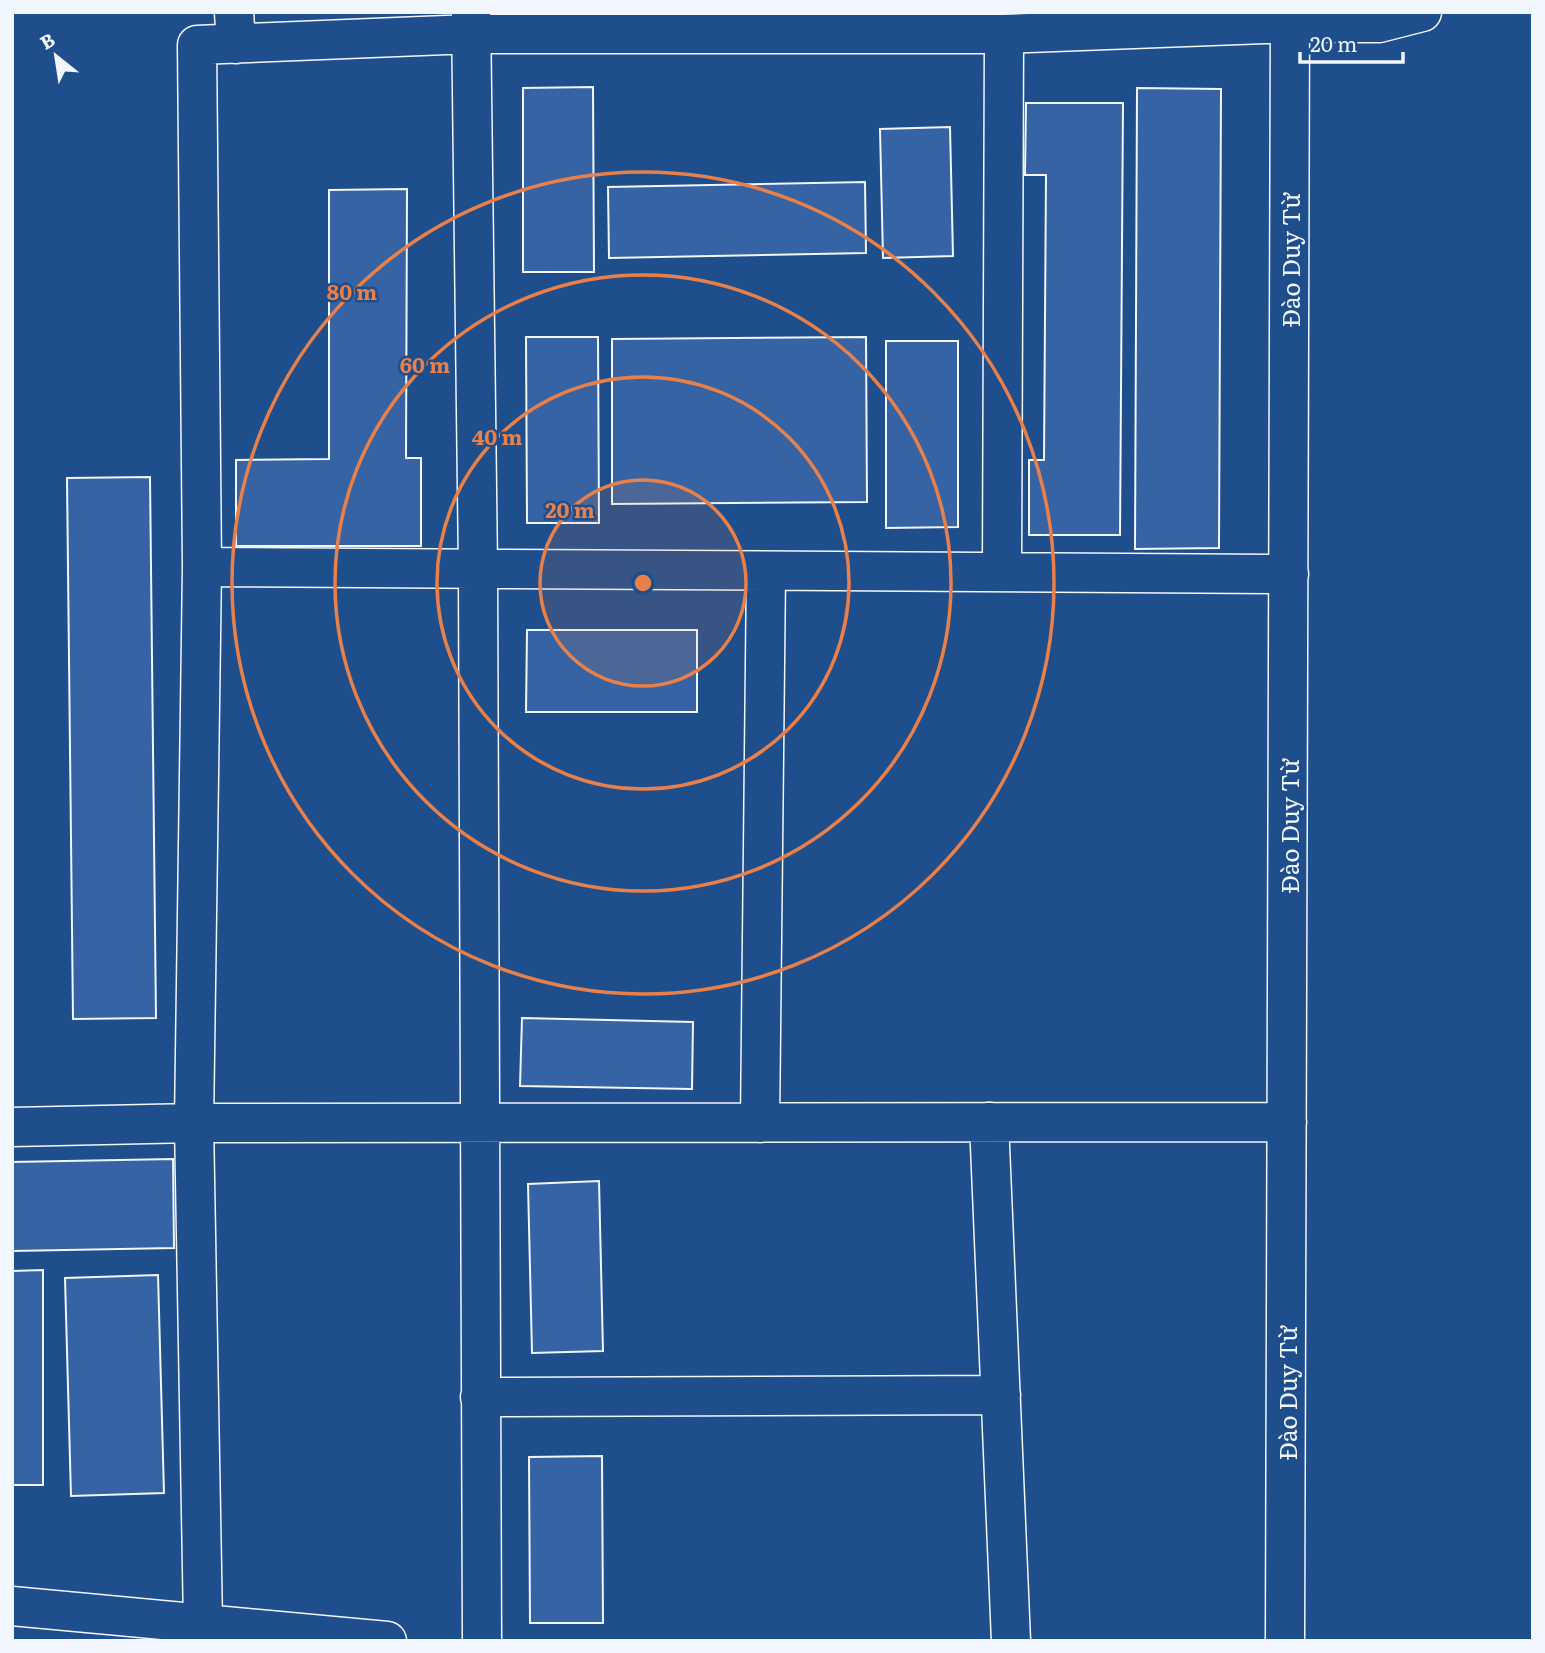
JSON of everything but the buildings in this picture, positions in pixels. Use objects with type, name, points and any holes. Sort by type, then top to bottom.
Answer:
[{"type":"street","points":[[203,1624],[194,1123],[202,567],[197,46],[235,28],[471,23],[1003,34],[1290,17],[1379,23],[1422,12]]},
{"type":"street","name":"Đào Duy Từ","points":[[1285,1641],[1290,17]]},
{"type":"street","points":[[471,23],[478,569],[482,1641]]},
{"type":"street","points":[[1002,572],[1003,34]]},
{"type":"street","points":[[202,567],[1289,573]]},
{"type":"street","points":[[760,1122],[766,571]]},
{"type":"street","points":[[989,1122],[1011,1641]]},
{"type":"street","points":[[12,1127],[194,1123],[1287,1122]]},
{"type":"street","points":[[481,1396],[1001,1395]]},
{"type":"street","points":[[12,1606],[387,1641]]}]
